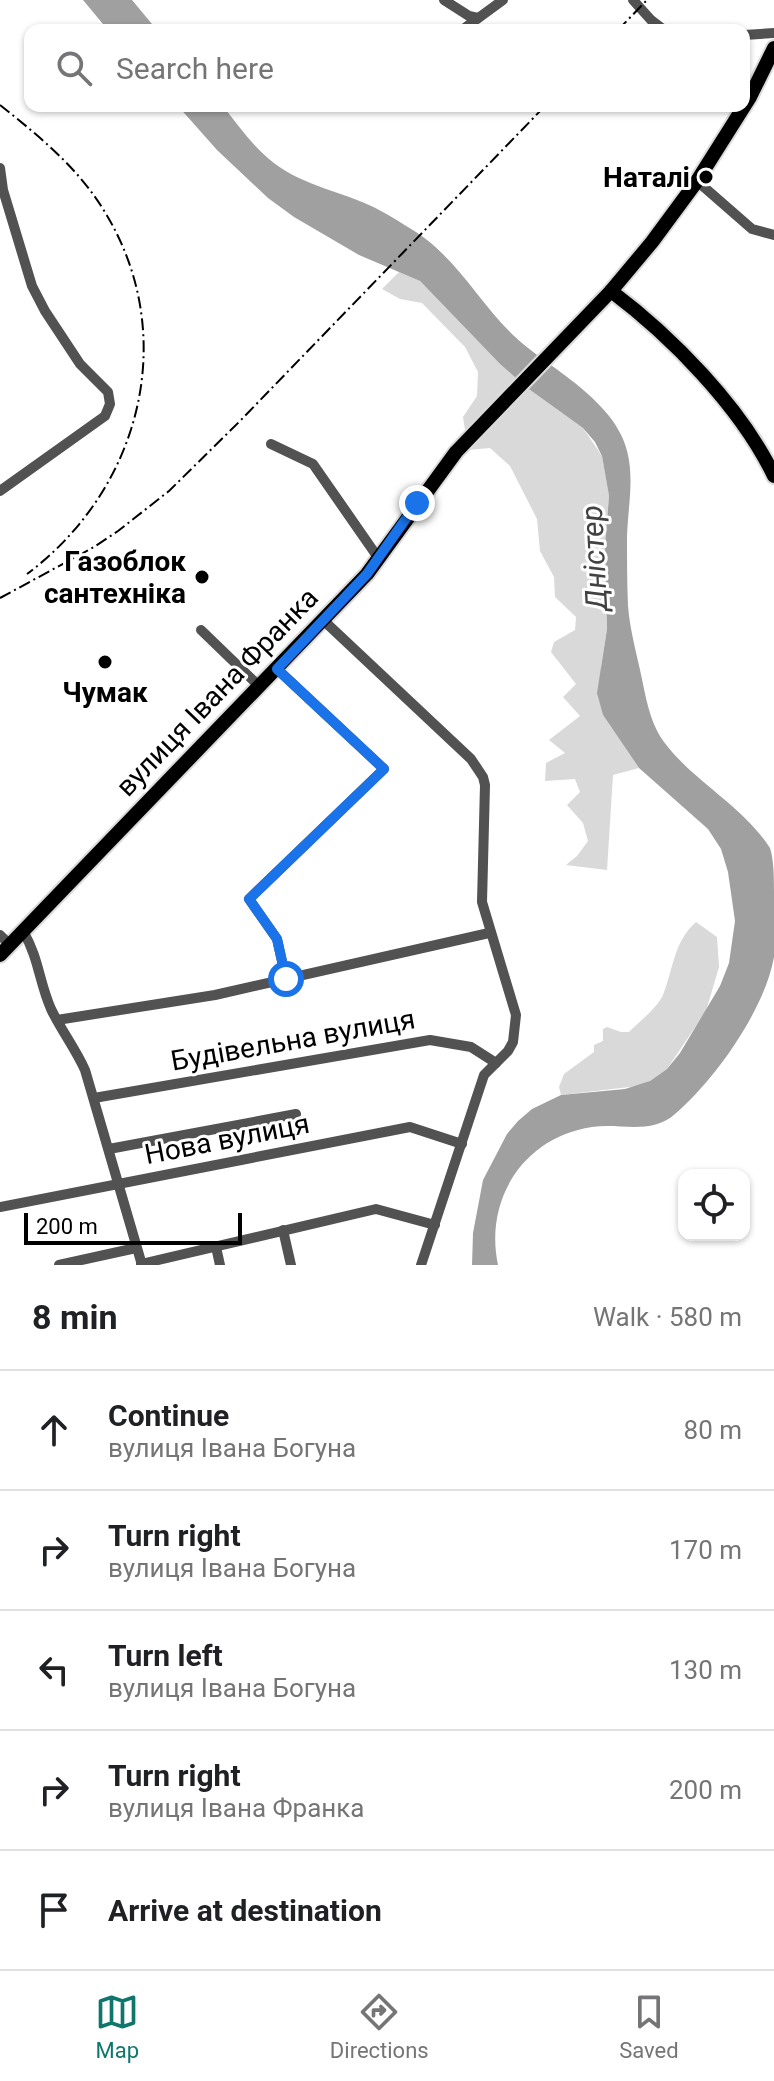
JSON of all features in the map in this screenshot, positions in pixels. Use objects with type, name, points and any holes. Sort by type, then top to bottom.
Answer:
[{"type":"main road","points":[[750,97],[774,48]]},
{"type":"main road","points":[[741,112],[697,181],[611,291],[650,320],[692,364],[741,423],[765,456],[774,476]]},
{"type":"main road","name":"вулиця Івана Франка","points":[[3,945],[23,931],[277,669],[379,559],[456,452],[611,291]]},
{"type":"street","points":[[444,0],[469,16],[478,18]]},
{"type":"street","points":[[470,24],[503,0]]},
{"type":"street","points":[[633,0],[656,24]]},
{"type":"street","points":[[750,35],[774,33]]},
{"type":"street","points":[[0,168],[3,190],[32,286],[80,364],[111,398],[105,416],[0,491]]},
{"type":"street","points":[[697,181],[752,229],[769,234],[774,223]]},
{"type":"street","points":[[271,444],[313,464],[379,559]]},
{"type":"street","points":[[322,619],[471,759],[483,777],[480,882],[489,933],[516,1015],[516,1029],[508,1051],[484,1075],[421,1265]]},
{"type":"street","points":[[201,630],[260,687]]},
{"type":"street","points":[[277,669],[384,769],[249,899],[277,939],[286,979]]},
{"type":"street","points":[[23,931],[35,954],[50,1006],[74,1045],[94,1098],[142,1265],[376,1209],[435,1225]]},
{"type":"street","points":[[57,1020],[215,995],[489,933]]},
{"type":"street","name":"Будівельна вулиця","points":[[94,1098],[430,1040],[471,1047],[496,1063]]},
{"type":"street","points":[[109,1149],[296,1114]]},
{"type":"street","name":"Нова вулиця","points":[[0,1207],[410,1127],[462,1144]]},
{"type":"street","points":[[283,1230],[291,1265]]},
{"type":"street","points":[[216,1247],[220,1265]]},
{"type":"street","points":[[59,1265],[136,1248]]},
{"type":"shaded area","points":[[83,0],[132,0],[152,24],[103,24]]},
{"type":"shaded area","points":[[183,112],[228,112],[256,147],[280,168],[375,208],[416,232],[444,255],[513,335],[587,393],[609,416],[619,430],[629,459],[628,606],[653,722],[676,756],[746,819],[770,848],[774,876],[774,957],[760,999],[736,1042],[690,1100],[666,1120],[646,1126],[603,1126],[568,1133],[529,1158],[514,1175],[497,1217],[495,1241],[498,1265],[472,1265],[473,1233],[483,1180],[507,1134],[532,1109],[561,1095],[625,1089],[650,1081],[667,1069],[720,986],[729,963],[735,921],[728,872],[721,849],[708,829],[639,768],[603,715],[597,693],[607,629],[605,547],[609,496],[602,456],[595,442],[583,428],[500,364],[420,281],[359,255],[294,217],[268,198],[217,150]]},
{"type":"shaded area","points":[[399,272],[420,281],[500,364],[583,428],[602,456],[609,496],[605,547],[607,629],[601,666],[603,715],[639,768],[613,775],[607,870],[566,865],[588,841],[583,823],[567,805],[580,792],[575,779],[545,781],[546,763],[565,753],[549,740],[580,716],[563,697],[576,684],[551,652],[554,642],[575,630],[576,617],[555,597],[554,577],[540,551],[537,519],[510,466],[490,448],[468,450],[463,417],[477,396],[478,372],[465,347],[422,303],[400,299],[382,289]]},
{"type":"shaded area","points":[[696,922],[717,937],[719,967],[706,1011],[667,1069],[638,1086],[561,1095],[559,1087],[564,1074],[594,1052],[594,1045],[603,1041],[603,1029],[607,1027],[629,1032],[657,1005],[683,938]]},
{"type":"railway","points":[[624,24],[647,0]]},
{"type":"railway","points":[[0,105],[69,166],[103,209],[127,257],[140,306],[144,356],[137,406],[122,453],[98,498],[66,539],[27,574]]},
{"type":"railway","points":[[0,598],[94,547],[169,491],[539,112]]},
{"type":"place","name":"Наталi","points":[[706,177]]},
{"type":"place","name":"Газоблок сантехніка","points":[[202,577]]},
{"type":"place","name":"Чумак","points":[[105,662]]},
{"type":"route","points":[[286,979],[277,939],[249,899],[384,769],[277,669],[367,574],[417,503]]},
{"type":"water label","name":"Дністер","points":[[594,558]]}]
